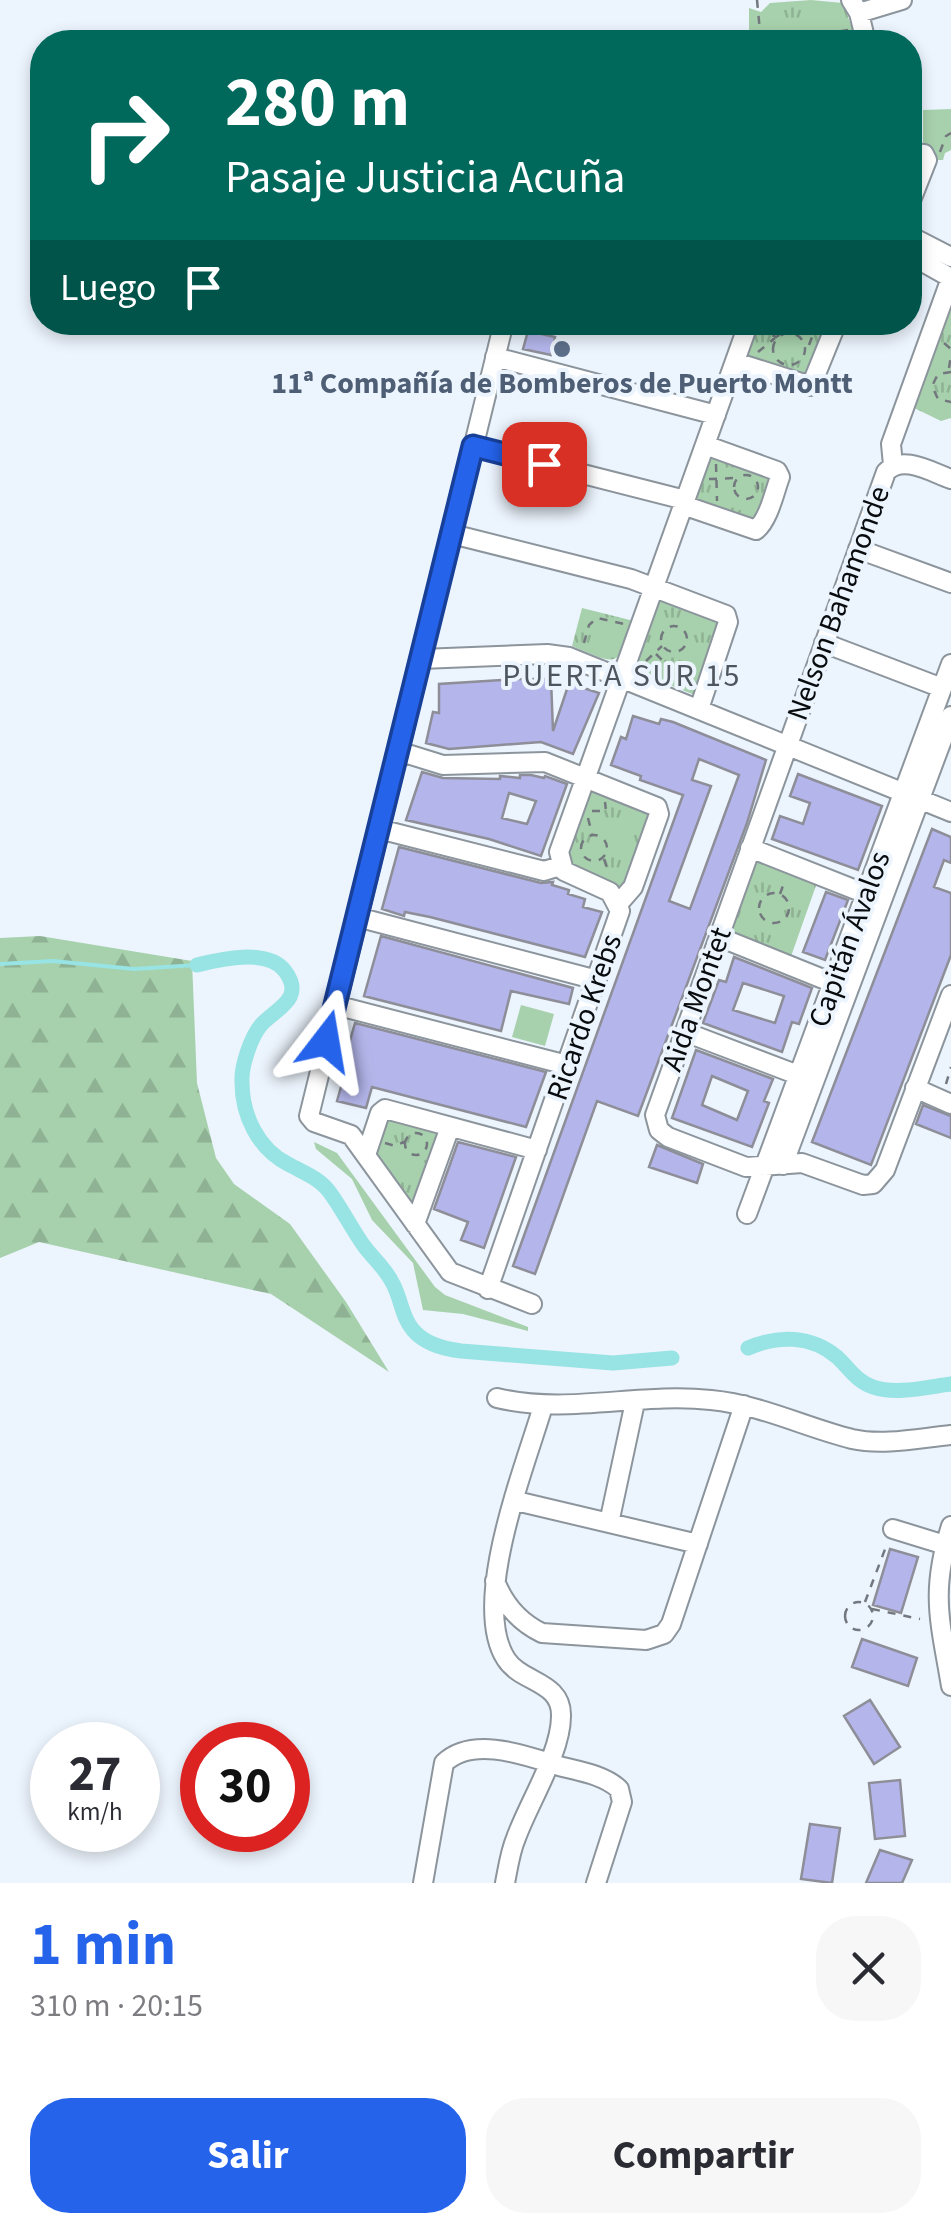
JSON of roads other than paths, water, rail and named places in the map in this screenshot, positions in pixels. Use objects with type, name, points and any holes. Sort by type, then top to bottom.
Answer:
[{"type":"street","points":[[860,21],[902,0]]},
{"type":"street","points":[[922,242],[951,257]]},
{"type":"street","points":[[893,465],[891,444],[951,278],[922,262]]},
{"type":"street","points":[[501,335],[309,1113],[310,1119],[348,1132],[368,1149],[450,1272],[532,1304]]},
{"type":"street","points":[[379,829],[544,871],[560,866],[558,852],[692,480],[710,446],[716,415],[745,335]]},
{"type":"street","points":[[737,362],[811,386],[832,335]]},
{"type":"street","points":[[496,356],[716,415]]},
{"type":"street","points":[[473,446],[684,503],[759,530],[780,476],[777,471],[710,446]]},
{"type":"street","name":"Nelson Bahamonde","points":[[787,744],[884,476],[893,465],[909,464],[951,479]]},
{"type":"street","points":[[452,534],[654,587],[726,615],[728,620],[699,709]]},
{"type":"street","points":[[858,549],[951,582]]},
{"type":"street","points":[[824,643],[942,688]]},
{"type":"street","points":[[421,658],[558,654],[951,812]]},
{"type":"street","name":"Capitán Ávalos","points":[[747,1214],[774,1166],[912,796],[951,664]]},
{"type":"street","name":"Capitán Ávalos","points":[[774,1166],[798,1076],[866,894],[951,716]]},
{"type":"street","name":"Aida Montet","points":[[774,1166],[746,1167],[668,1137],[660,1130],[655,1115],[787,744]]},
{"type":"street","points":[[398,751],[443,764],[545,762],[657,808],[659,812],[633,887],[618,903]]},
{"type":"street","points":[[750,848],[866,894]]},
{"type":"street","name":"Ricardo Krebs","points":[[488,1289],[620,915],[610,892],[568,875],[560,866]]},
{"type":"street","points":[[357,917],[596,980]]},
{"type":"street","points":[[718,938],[832,983]]},
{"type":"street","points":[[774,1166],[802,1163],[863,1185],[873,1184],[885,1170],[947,1016],[951,995]]},
{"type":"street","points":[[336,1005],[567,1065]]},
{"type":"street","points":[[685,1032],[798,1076]]},
{"type":"street","points":[[915,1088],[951,1104]]},
{"type":"street","points":[[368,1149],[382,1110],[537,1150]]},
{"type":"street","points":[[415,1224],[450,1127]]},
{"type":"street","points":[[498,1398],[543,1406],[696,1399],[744,1405],[852,1439],[883,1441],[951,1435]]},
{"type":"street","points":[[609,1523],[635,1402]]},
{"type":"street","points":[[494,1578],[510,1610],[536,1631],[646,1640],[664,1634],[744,1405]]},
{"type":"street","points":[[505,1883],[514,1842],[560,1730],[560,1702],[547,1686],[522,1676],[505,1658],[494,1623],[494,1578],[543,1406]]},
{"type":"street","points":[[516,1501],[698,1544]]},
{"type":"street","points":[[890,1536],[948,1536],[944,1586],[951,1686]]},
{"type":"street","points":[[423,1883],[441,1772],[450,1757],[498,1750],[614,1784],[622,1802],[596,1883]]},
{"type":"waterway","points":[[197,965],[256,957],[277,964],[291,981],[286,1003],[257,1030],[250,1044],[242,1075],[245,1107],[268,1150],[327,1188],[389,1277],[406,1319],[418,1335],[435,1345],[461,1351],[613,1363],[672,1358]]},
{"type":"waterway","points":[[0,964],[53,961],[134,969],[197,965]]},
{"type":"waterway","points":[[748,1348],[782,1339],[816,1344],[837,1357],[862,1381],[882,1389],[912,1390],[951,1384]]},
{"type":"place","name":"11ª Compañía de Bomberos de Puerto Montt","points":[[562,349]]},
{"type":"district","name":"PUERTA SUR 15","points":[[622,675]]}]
